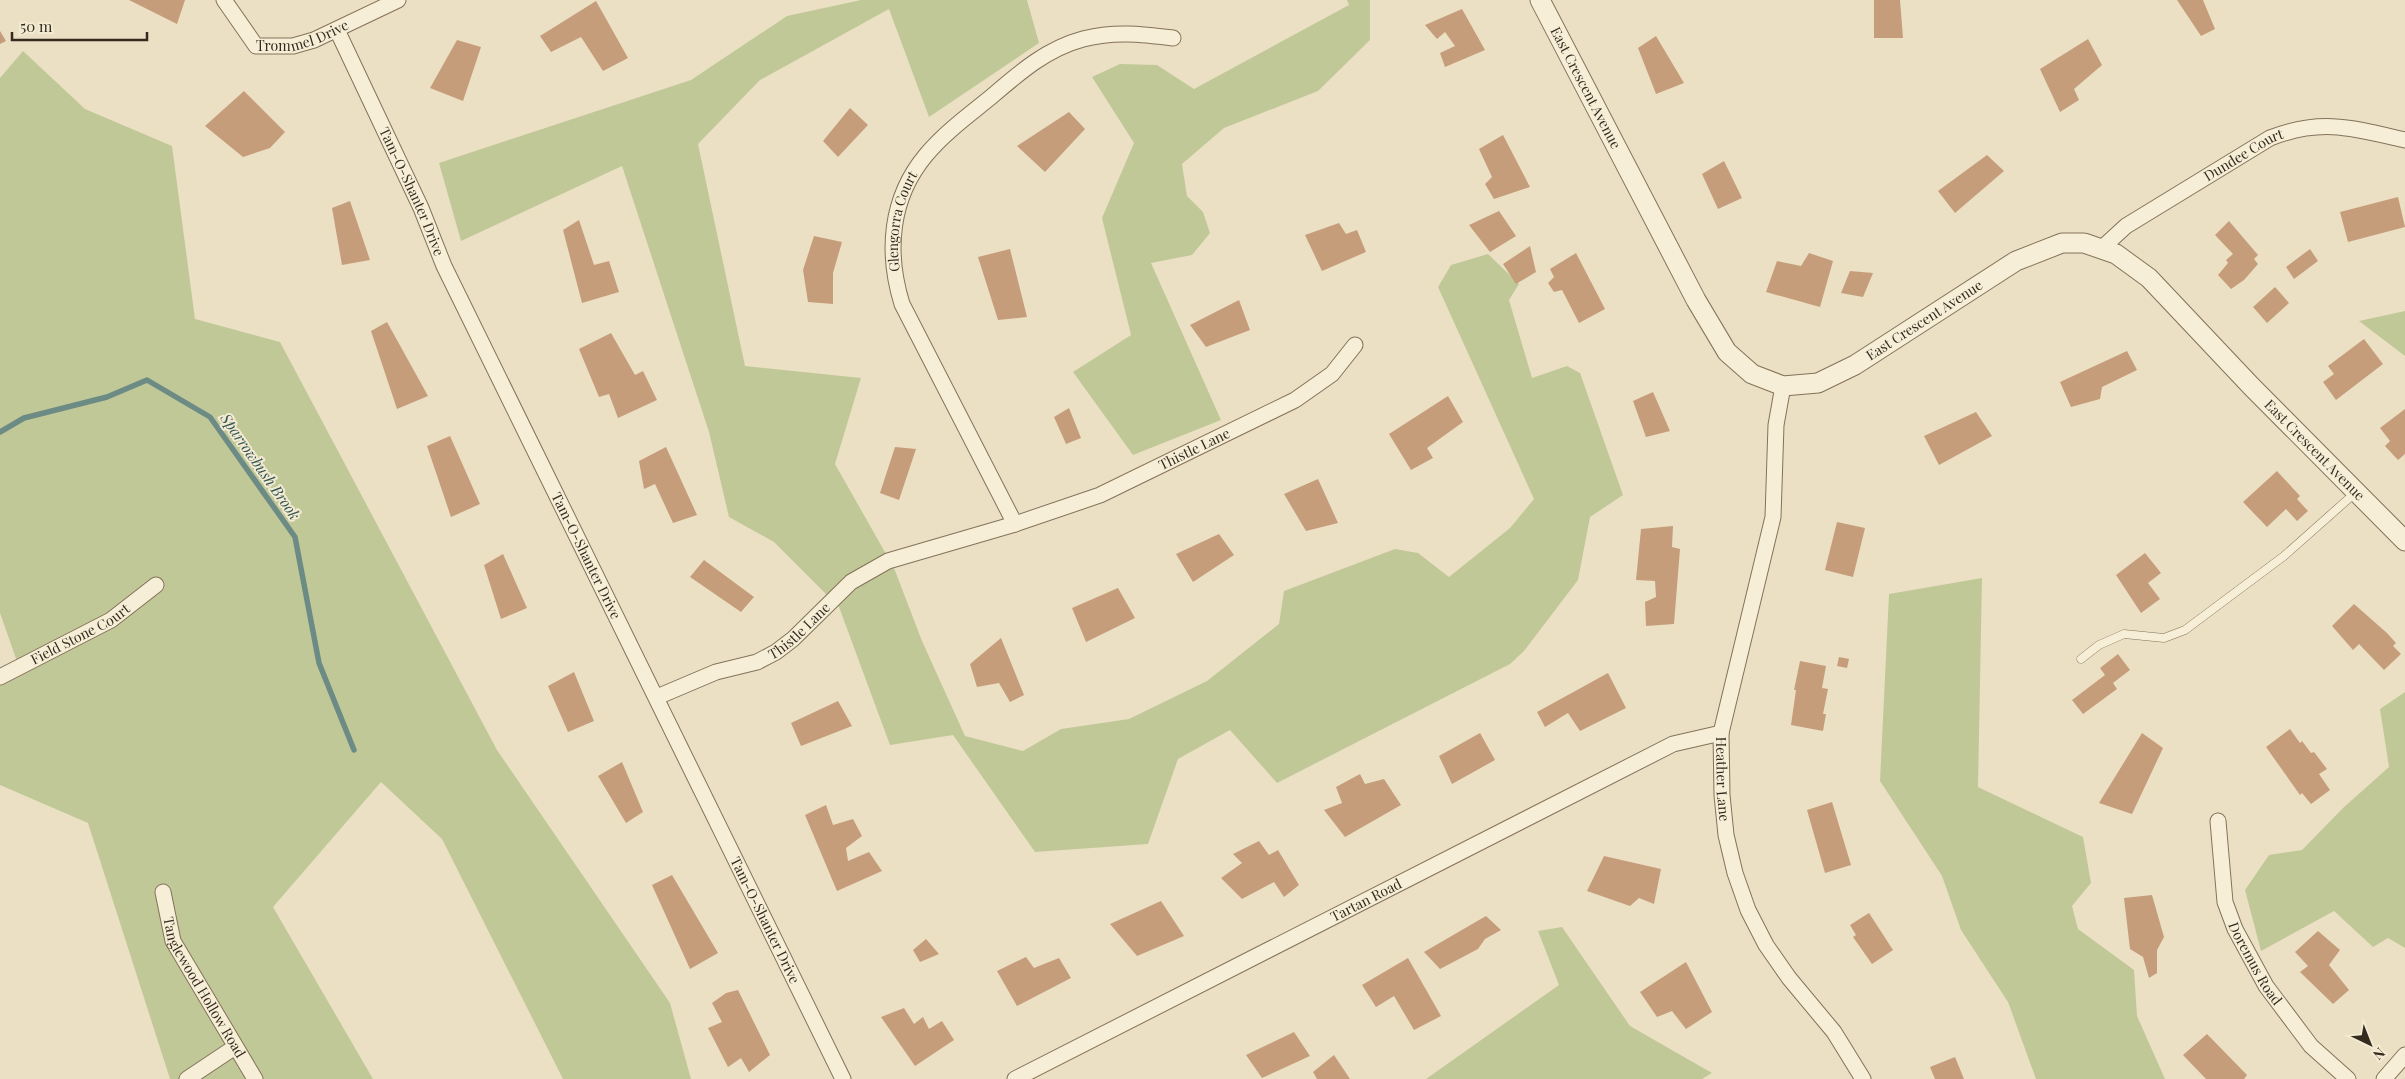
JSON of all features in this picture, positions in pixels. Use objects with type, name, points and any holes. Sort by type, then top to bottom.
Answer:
[{"type":"street","name":"Trommel Drive","points":[[224,0],[256,46],[293,46],[337,30],[398,0]]},
{"type":"street","name":"East Crescent Avenue","points":[[1540,0],[1696,300],[1734,360],[1752,374],[1783,386],[1818,383],[1839,375],[1960,295],[2016,261],[2062,243],[2084,243],[2102,248],[2130,263],[2149,278],[2355,493],[2405,541]]},
{"type":"street","name":"Tam-O-Shanter Drive","points":[[337,30],[421,208],[444,266],[843,1079]]},
{"type":"street","name":"Glengorra Court","points":[[1015,524],[902,304],[894,279],[892,250],[893,227],[899,202],[911,176],[926,154],[949,132],[1031,63],[1057,48],[1082,39],[1108,34],[1137,33],[1172,38]]},
{"type":"street","name":"Dundee Court","points":[[2102,248],[2135,220],[2270,138],[2294,128],[2320,125],[2345,126],[2405,140]]},
{"type":"street","name":"Thistle Lane","points":[[657,697],[716,672],[756,662],[776,652],[793,639],[851,582],[888,561],[1015,524],[1100,495],[1295,400],[1332,374],[1356,345]]},
{"type":"street","name":"Heather Lane","points":[[1783,386],[1776,425],[1773,517],[1721,733],[1722,795],[1726,834],[1735,873],[1748,910],[1777,962],[1834,1032],[1863,1079]]},
{"type":"street","name":"Field Stone Court","points":[[0,677],[110,620],[156,585]]},
{"type":"street","name":"Tartan Road","points":[[1015,1079],[1672,744],[1721,733]]},
{"type":"street","name":"Doremus Road","points":[[2218,821],[2226,902],[2235,929],[2266,986],[2310,1046],[2348,1079]]},
{"type":"street","name":"Tanglewood Hollow Road","points":[[163,892],[173,941],[255,1079]]},
{"type":"street","points":[[187,1079],[235,1047]]},
{"type":"street","points":[[2384,1079],[2405,1055]]},
{"type":"lane","points":[[2081,659],[2099,644],[2124,634],[2164,638],[2184,630],[2284,556],[2355,493]]},
{"type":"green space","points":[[861,0],[1027,0],[1039,43],[929,117],[889,9],[760,80],[698,144],[745,366],[861,378],[835,464],[894,568],[922,641],[965,736],[1023,751],[1061,729],[1129,719],[1207,681],[1279,624],[1284,591],[1395,549],[1418,553],[1449,577],[1510,528],[1534,499],[1438,287],[1451,265],[1488,254],[1519,284],[1509,300],[1532,378],[1567,366],[1580,373],[1623,495],[1590,517],[1578,580],[1524,651],[1510,664],[1277,783],[1230,730],[1178,759],[1148,844],[1035,852],[953,735],[890,745],[839,607],[774,542],[729,517],[709,432],[622,166],[461,241],[439,163],[691,80],[787,16]]},
{"type":"green space","points":[[1347,0],[1370,0],[1370,40],[1318,91],[1224,128],[1182,164],[1187,196],[1203,212],[1210,233],[1192,255],[1151,263],[1221,420],[1133,455],[1073,372],[1131,335],[1102,218],[1134,143],[1092,77],[1120,64],[1157,65],[1194,89],[1349,5]]},
{"type":"green space","points":[[23,51],[85,109],[172,146],[195,319],[280,342],[497,750],[670,1003],[691,1079],[563,1079],[442,839],[381,782],[273,907],[373,1079],[170,1079],[88,823],[0,785],[0,680],[20,670],[0,613],[0,78]]},
{"type":"green space","points":[[2405,311],[2405,356],[2359,321]]},
{"type":"green space","points":[[1982,578],[1978,787],[2083,837],[2091,883],[2072,906],[2078,929],[2134,970],[2137,1016],[2165,1079],[2036,1079],[2008,1002],[1961,930],[1942,876],[1880,781],[1889,594]]},
{"type":"green space","points":[[2405,692],[2405,948],[2388,938],[2373,947],[2334,911],[2261,951],[2245,890],[2269,855],[2302,850],[2343,808],[2389,767],[2380,709]]},
{"type":"green space","points":[[1562,927],[1630,1026],[1712,1073],[1702,1079],[1426,1079],[1559,985],[1538,931]]},
{"type":"building","points":[[129,0],[185,0],[177,24]]},
{"type":"building","points":[[1874,0],[1900,0],[1903,38],[1874,38]]},
{"type":"building","points":[[2177,0],[2203,0],[2215,29],[2201,36]]},
{"type":"building","points":[[596,1],[628,58],[603,71],[581,37],[551,52],[540,36]]},
{"type":"building","points":[[1462,9],[1485,50],[1445,67],[1440,53],[1455,46],[1445,32],[1437,39],[1425,25]]},
{"type":"building","points":[[0,31],[6,41],[0,44]]},
{"type":"building","points":[[1656,36],[1684,83],[1656,94],[1638,48]]},
{"type":"building","points":[[2088,39],[2102,65],[2074,89],[2079,100],[2060,112],[2040,69]]},
{"type":"building","points":[[457,40],[481,47],[463,101],[430,88]]},
{"type":"building","points":[[244,91],[285,132],[270,148],[243,157],[205,126]]},
{"type":"building","points":[[850,108],[868,125],[838,157],[823,141]]},
{"type":"building","points":[[1069,112],[1085,129],[1045,172],[1017,146]]},
{"type":"building","points":[[1503,135],[1530,187],[1494,199],[1485,184],[1492,177],[1479,149]]},
{"type":"building","points":[[1987,155],[2004,171],[1955,213],[1938,191]]},
{"type":"building","points":[[1724,161],[1742,198],[1718,209],[1702,174]]},
{"type":"building","points":[[2398,197],[2405,227],[2348,242],[2340,212]]},
{"type":"building","points":[[350,201],[370,260],[342,265],[332,208]]},
{"type":"building","points":[[1499,211],[1516,236],[1490,252],[1469,225]]},
{"type":"building","points":[[579,220],[594,265],[609,261],[619,292],[582,303],[563,230]]},
{"type":"building","points":[[2229,221],[2258,255],[2254,259],[2258,264],[2244,280],[2231,289],[2218,275],[2228,263],[2226,260],[2233,254],[2215,235]]},
{"type":"building","points":[[1339,223],[1346,234],[1357,230],[1366,252],[1322,271],[1305,235]]},
{"type":"building","points":[[814,236],[842,242],[833,273],[833,304],[808,302],[803,270]]},
{"type":"building","points":[[1530,246],[1536,272],[1516,284],[1503,264]]},
{"type":"building","points":[[1010,249],[1027,317],[998,320],[978,257]]},
{"type":"building","points":[[2310,249],[2318,261],[2294,279],[2286,267]]},
{"type":"building","points":[[1576,253],[1605,309],[1579,323],[1562,290],[1554,292],[1548,283],[1554,277],[1550,269]]},
{"type":"building","points":[[1809,253],[1833,261],[1820,307],[1766,292],[1777,261],[1801,266]]},
{"type":"building","points":[[1850,271],[1873,273],[1863,297],[1841,293]]},
{"type":"building","points":[[2275,287],[2289,303],[2267,323],[2253,307]]},
{"type":"building","points":[[1239,300],[1250,330],[1206,347],[1190,325]]},
{"type":"building","points":[[387,322],[428,396],[397,409],[371,331]]},
{"type":"building","points":[[611,333],[635,375],[643,371],[657,400],[618,418],[609,394],[599,397],[579,349]]},
{"type":"building","points":[[2364,339],[2383,364],[2336,400],[2323,382],[2334,374],[2328,366]]},
{"type":"building","points":[[2127,351],[2137,370],[2102,387],[2100,399],[2071,407],[2060,382]]},
{"type":"building","points":[[1653,392],[1670,431],[1646,437],[1633,401]]},
{"type":"building","points":[[1448,396],[1463,422],[1427,448],[1433,458],[1411,470],[1389,434]]},
{"type":"building","points":[[1069,408],[1081,438],[1066,444],[1054,417]]},
{"type":"building","points":[[2405,409],[2405,454],[2398,460],[2385,446],[2390,441],[2380,428]]},
{"type":"building","points":[[1976,412],[1992,436],[1939,465],[1924,436]]},
{"type":"building","points":[[450,436],[480,504],[451,517],[427,446]]},
{"type":"building","points":[[666,447],[697,515],[673,523],[655,484],[644,489],[639,461]]},
{"type":"building","points":[[895,447],[916,449],[899,500],[880,493]]},
{"type":"building","points":[[2277,471],[2300,496],[2297,499],[2308,511],[2297,521],[2286,509],[2267,527],[2243,502]]},
{"type":"building","points":[[1318,479],[1338,523],[1306,531],[1284,494]]},
{"type":"building","points":[[1837,522],[1865,528],[1853,577],[1825,570]]},
{"type":"building","points":[[1673,526],[1672,547],[1680,549],[1674,624],[1646,626],[1645,602],[1656,597],[1655,581],[1636,580],[1641,529]]},
{"type":"building","points":[[1219,534],[1234,555],[1193,582],[1176,554]]},
{"type":"building","points":[[2145,553],[2161,573],[2148,583],[2160,599],[2141,613],[2116,575]]},
{"type":"building","points":[[503,554],[527,608],[501,619],[484,565]]},
{"type":"building","points":[[704,560],[754,597],[741,612],[690,577]]},
{"type":"building","points":[[1118,588],[1135,618],[1086,642],[1072,608]]},
{"type":"building","points":[[2354,604],[2387,633],[2396,643],[2393,646],[2401,654],[2384,670],[2359,644],[2353,650],[2332,626]]},
{"type":"building","points":[[1001,638],[1024,695],[1010,702],[999,683],[977,687],[970,664]]},
{"type":"building","points":[[2118,654],[2130,670],[2113,683],[2117,689],[2083,714],[2072,700],[2105,675],[2100,668]]},
{"type":"building","points":[[1839,657],[1849,659],[1847,668],[1837,666]]},
{"type":"building","points":[[1800,661],[1826,666],[1822,688],[1828,689],[1823,714],[1826,714],[1823,731],[1791,725],[1796,690],[1794,690]]},
{"type":"building","points":[[574,672],[594,721],[568,732],[548,686]]},
{"type":"building","points":[[1608,673],[1626,708],[1580,731],[1568,713],[1545,727],[1537,712]]},
{"type":"building","points":[[838,701],[852,726],[801,746],[791,723]]},
{"type":"building","points":[[2290,729],[2300,743],[2302,741],[2311,753],[2314,752],[2327,769],[2319,774],[2330,790],[2311,804],[2302,793],[2300,795],[2266,747]]},
{"type":"building","points":[[1480,733],[1495,760],[1452,784],[1439,756]]},
{"type":"building","points":[[2142,733],[2163,748],[2132,814],[2099,803]]},
{"type":"building","points":[[622,762],[643,812],[626,823],[598,776]]},
{"type":"building","points":[[1360,774],[1365,784],[1384,779],[1401,805],[1345,837],[1324,810],[1342,803],[1336,787]]},
{"type":"building","points":[[1832,802],[1851,865],[1825,873],[1807,810]]},
{"type":"building","points":[[826,805],[833,825],[853,819],[862,836],[846,848],[848,861],[869,852],[882,871],[837,891],[805,815]]},
{"type":"building","points":[[1259,841],[1269,855],[1278,850],[1299,885],[1284,897],[1274,882],[1242,899],[1221,878],[1242,863],[1233,854]]},
{"type":"building","points":[[1604,856],[1661,869],[1654,904],[1639,898],[1630,906],[1587,891]]},
{"type":"building","points":[[672,875],[718,953],[690,969],[652,885]]},
{"type":"building","points":[[2152,895],[2164,937],[2157,950],[2157,973],[2149,978],[2143,957],[2130,949],[2124,898]]},
{"type":"building","points":[[1161,901],[1184,936],[1137,956],[1110,924]]},
{"type":"building","points":[[1869,913],[1893,950],[1872,964],[1853,937],[1856,935],[1850,925]]},
{"type":"building","points":[[1486,916],[1501,930],[1485,939],[1478,949],[1440,969],[1424,952]]},
{"type":"building","points":[[2318,931],[2340,950],[2329,965],[2349,990],[2333,1004],[2300,972],[2308,966],[2295,952]]},
{"type":"building","points":[[926,939],[939,954],[920,962],[913,950]]},
{"type":"building","points":[[1026,957],[1034,968],[1059,958],[1071,978],[1017,1006],[997,971]]},
{"type":"building","points":[[1408,958],[1441,1016],[1414,1030],[1394,996],[1376,1007],[1362,985]]},
{"type":"building","points":[[1686,962],[1712,1012],[1686,1029],[1672,1011],[1657,1017],[1640,992]]},
{"type":"building","points":[[738,990],[770,1055],[749,1072],[741,1058],[728,1067],[708,1028],[722,1022],[712,1003],[726,993]]},
{"type":"building","points":[[904,1008],[914,1024],[923,1017],[929,1029],[942,1021],[954,1040],[915,1066],[881,1017]]},
{"type":"building","points":[[1294,1032],[1310,1056],[1262,1078],[1246,1055]]},
{"type":"building","points":[[2207,1034],[2247,1075],[2244,1079],[2206,1079],[2183,1055]]},
{"type":"building","points":[[1334,1055],[1350,1079],[1317,1079],[1313,1072]]},
{"type":"building","points":[[1955,1057],[1964,1079],[1935,1079],[1930,1067]]},
{"type":"waterway","name":"Sparrowbush Brook","points":[[0,432],[24,418],[107,397],[147,380],[210,417],[295,537],[319,663],[354,750]]}]
